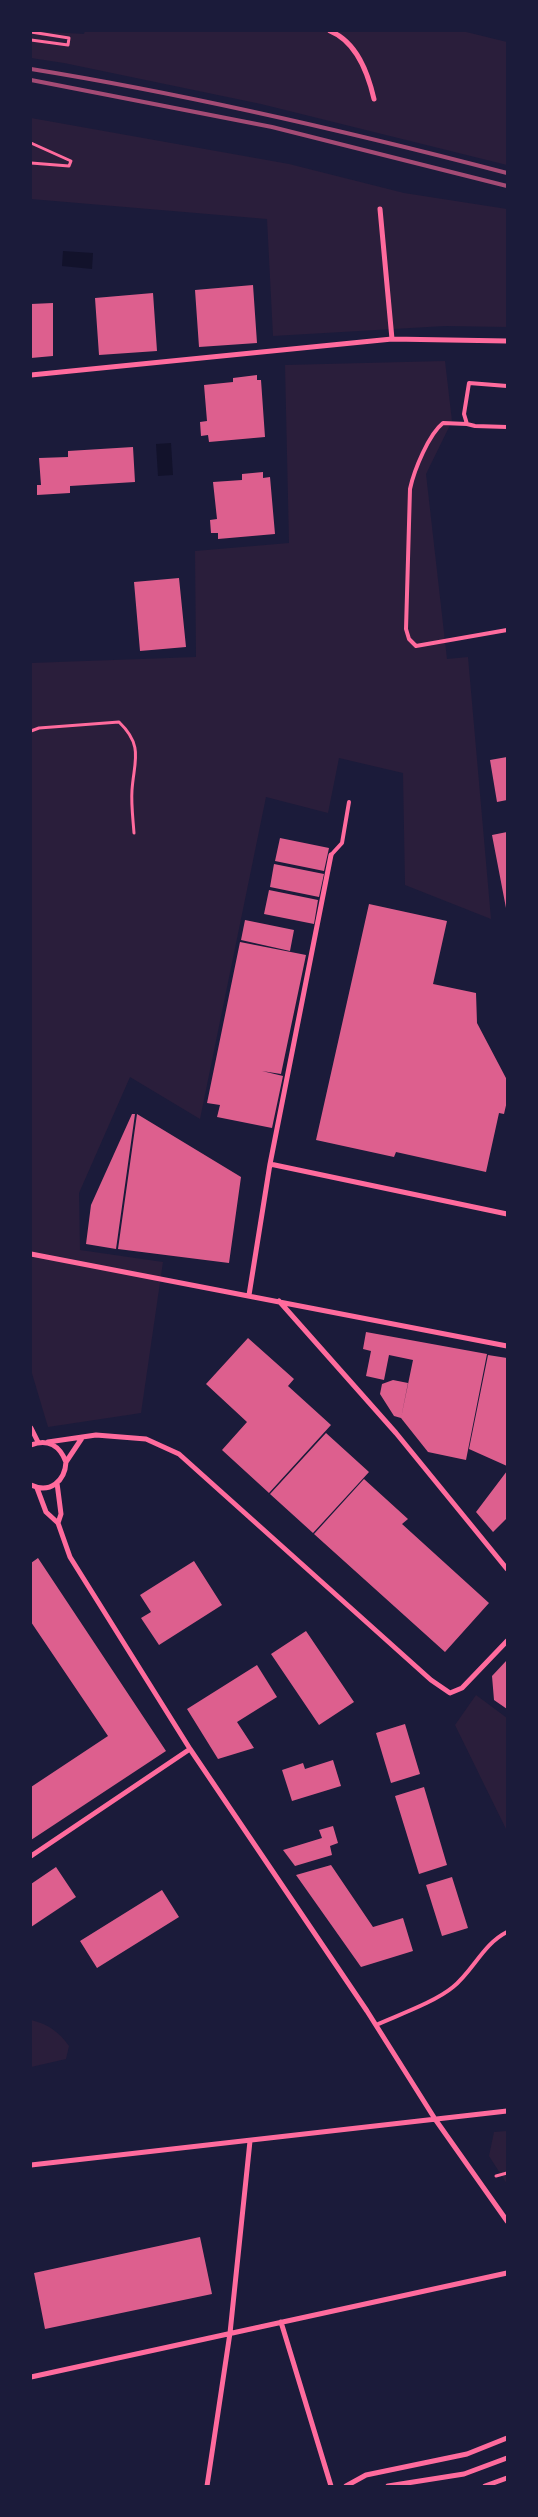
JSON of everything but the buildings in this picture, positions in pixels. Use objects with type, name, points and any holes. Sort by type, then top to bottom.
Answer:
[{"type":"street","points":[[330,31],[345,40],[366,68],[374,99]]},
{"type":"street","points":[[380,209],[392,339]]},
{"type":"street","points":[[31,375],[392,339],[507,341]]},
{"type":"street","points":[[249,1295],[270,1164],[331,854]]},
{"type":"street","points":[[270,1164],[507,1214]]},
{"type":"street","points":[[31,1254],[507,1346]]},
{"type":"street","points":[[279,1301],[396,1433],[507,1569]]},
{"type":"street","points":[[31,1428],[38,1442]]},
{"type":"street","points":[[31,1445],[38,1442],[82,1438],[96,1434],[146,1438],[179,1454],[431,1680],[450,1693],[462,1688],[507,1641]]},
{"type":"street","points":[[34,1487],[46,1488],[57,1483],[65,1471],[66,1462],[82,1438]]},
{"type":"street","points":[[48,1442],[56,1446],[66,1462]]},
{"type":"street","points":[[57,1483],[60,1514],[58,1523]]},
{"type":"street","points":[[34,1487],[46,1512],[58,1523],[70,1557],[190,1749],[376,2025],[435,2119],[507,2221]]},
{"type":"street","points":[[31,1856],[190,1749]]},
{"type":"street","points":[[31,2165],[507,2111]]},
{"type":"street","points":[[207,2486],[230,2333],[250,2141]]},
{"type":"street","points":[[31,2377],[507,2273]]},
{"type":"street","points":[[281,2322],[331,2486]]},
{"type":"street","points":[[346,2486],[366,2476],[467,2454],[507,2438]]},
{"type":"street","points":[[388,2486],[464,2474],[507,2458]]},
{"type":"street","points":[[485,2486],[507,2478]]},
{"type":"lane","points":[[467,424],[464,414],[469,383],[507,386]]},
{"type":"lane","points":[[507,427],[443,423],[436,429],[412,478],[410,489],[406,629],[409,639],[416,646],[507,630]]},
{"type":"lane","points":[[331,854],[342,843],[349,802]]},
{"type":"lane","points":[[376,2025],[453,1988],[496,1937],[507,1932]]},
{"type":"path","points":[[31,32],[69,38],[68,45],[31,40]]},
{"type":"path","points":[[31,143],[71,161],[68,166],[31,163]]},
{"type":"path","points":[[31,731],[39,728],[119,722],[132,734],[137,764],[132,790],[134,833]]},
{"type":"path","points":[[496,2176],[507,2173]]},
{"type":"shaded area","points":[[31,31],[84,34],[85,31],[462,31],[507,42],[507,165],[261,104],[64,63],[31,58]]},
{"type":"shaded area","points":[[31,118],[289,164],[404,193],[507,209],[507,327],[445,326],[273,336],[267,219],[31,199]]},
{"type":"shaded area","points":[[63,251],[93,253],[92,269],[62,266]]},
{"type":"shaded area","points":[[445,361],[452,421],[426,474],[447,659],[468,657],[491,919],[405,885],[403,773],[339,758],[328,813],[266,797],[200,1119],[130,1077],[79,1193],[80,1250],[163,1262],[141,1413],[48,1427],[31,1370],[31,663],[196,657],[195,551],[289,543],[285,365]]},
{"type":"shaded area","points":[[171,443],[173,475],[158,476],[156,444]]},
{"type":"shaded area","points":[[476,1695],[507,1718],[507,1831],[455,1725]]},
{"type":"shaded area","points":[[31,2020],[48,2026],[61,2037],[69,2046],[66,2059],[31,2067]]},
{"type":"shaded area","points":[[507,2131],[507,2184],[489,2156],[494,2132]]},
{"type":"railway","points":[[31,69],[151,90],[270,115],[507,173]]},
{"type":"railway","points":[[31,80],[272,127],[507,186]]}]
